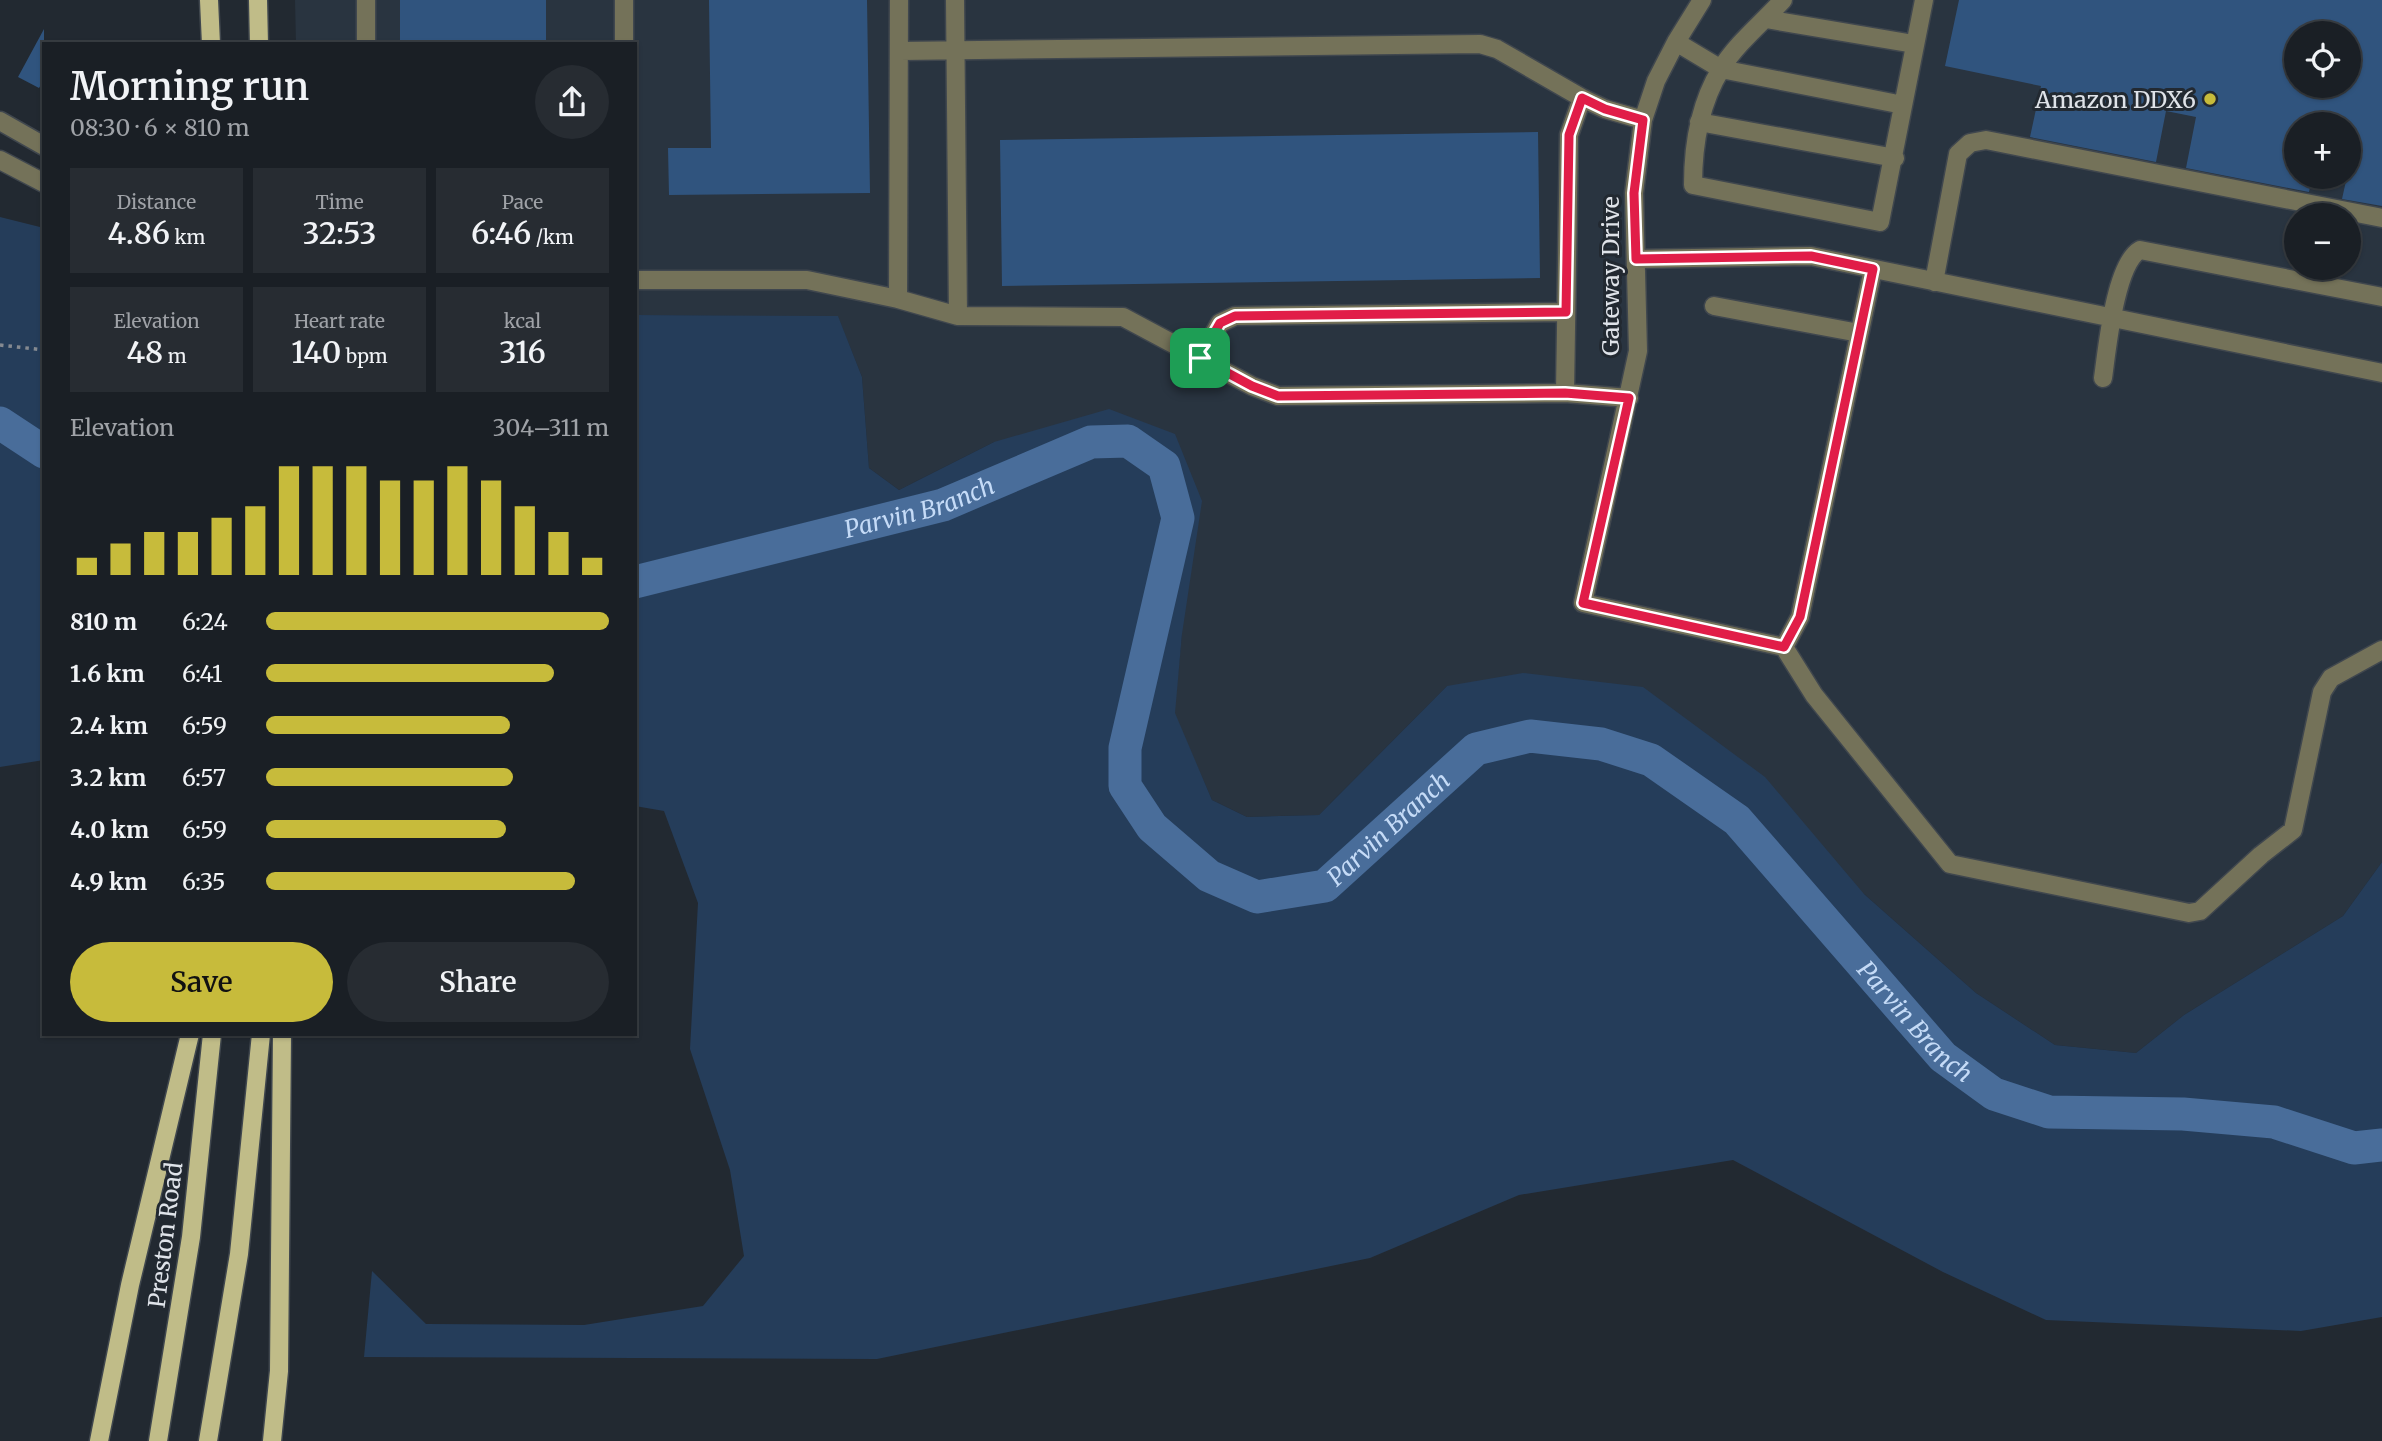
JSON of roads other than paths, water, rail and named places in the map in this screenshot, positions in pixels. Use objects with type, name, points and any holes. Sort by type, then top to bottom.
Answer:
[{"type":"main road","points":[[209,0],[211,42]]},
{"type":"main road","points":[[258,0],[259,42]]},
{"type":"main road","points":[[99,1441],[130,1284],[190,1036]]},
{"type":"main road","name":"Preston Road","points":[[159,1441],[192,1225],[212,1036]]},
{"type":"main road","points":[[208,1441],[239,1254],[261,1036]]},
{"type":"main road","points":[[272,1441],[279,1371],[282,1036]]},
{"type":"street","points":[[366,0],[366,42]]},
{"type":"street","points":[[624,0],[624,42]]},
{"type":"street","points":[[898,299],[900,0]]},
{"type":"street","points":[[956,0],[958,316]]},
{"type":"street","name":"Gateway Drive","points":[[1702,0],[1656,81],[1643,120],[1634,193],[1637,351],[1583,603],[1784,647]]},
{"type":"street","points":[[1783,0],[1721,69],[1699,122],[1693,156],[1693,185],[1880,222],[1895,158],[1924,0]]},
{"type":"street","points":[[1766,19],[1914,44]]},
{"type":"street","points":[[1676,42],[1721,69],[1903,105]]},
{"type":"street","points":[[900,51],[1480,44],[1497,49],[1605,109],[1643,120]]},
{"type":"street","points":[[1565,393],[1569,135],[1582,98]]},
{"type":"street","points":[[0,121],[42,145]]},
{"type":"street","points":[[1699,122],[1895,158]]},
{"type":"street","points":[[1934,282],[1958,154],[1970,143],[1986,140],[2382,218]]},
{"type":"street","points":[[0,160],[42,182]]},
{"type":"street","points":[[2103,378],[2120,284],[2130,258],[2140,250],[2382,298]]},
{"type":"street","points":[[1636,259],[1811,256],[2382,373]]},
{"type":"street","points":[[1873,269],[1800,617],[1784,647],[1814,695],[1950,864],[2189,913],[2200,911],[2293,830],[2322,692],[2331,678],[2382,650]]},
{"type":"street","points":[[637,281],[807,281],[898,299],[958,316],[1123,317],[1252,386],[1278,396],[1565,393],[1629,398]]},
{"type":"street","points":[[1714,306],[1859,333]]},
{"type":"street","points":[[1200,358],[1220,323],[1235,316],[1566,312]]},
{"type":"waterway","name":"Parvin Branch","points":[[0,423],[42,451]]},
{"type":"waterway","name":"Parvin Branch","points":[[637,582],[943,505],[1091,442],[1128,441],[1164,466],[1178,518],[1125,748],[1125,786],[1152,827],[1209,876],[1257,897],[1325,886],[1476,749],[1530,736],[1601,744],[1651,760],[1737,820],[1943,1057],[1994,1094],[2049,1112],[2183,1114],[2274,1122],[2354,1148],[2382,1145]]},
{"type":"place","name":"Amazon DDX6","points":[[2210,99]]}]
